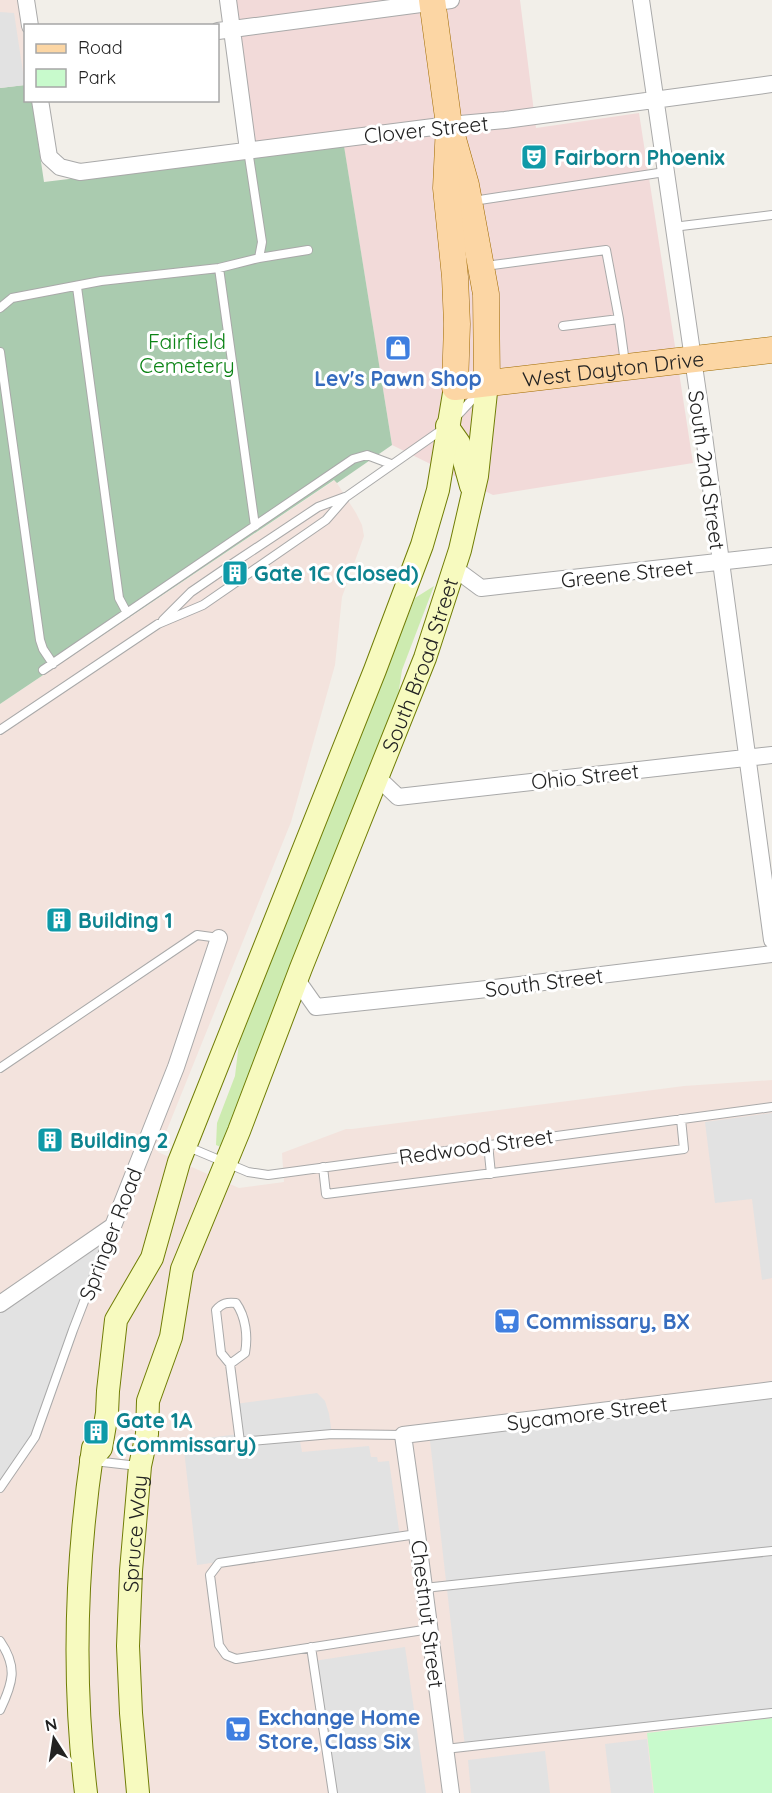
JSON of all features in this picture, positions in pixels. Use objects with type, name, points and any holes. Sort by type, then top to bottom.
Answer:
[{"type":"main road","name":"South Broad Street","points":[[438,1],[449,125],[446,188],[456,300],[455,387]]},
{"type":"main road","name":"South Broad Street","points":[[449,125],[469,202],[486,294],[488,383]]},
{"type":"main road","name":"West Dayton Drive","points":[[455,387],[772,350]]},
{"type":"street","points":[[26,0],[30,24]]},
{"type":"street","points":[[228,0],[225,30],[248,150]]},
{"type":"street","name":"South 2nd Street","points":[[641,0],[772,940]]},
{"type":"street","points":[[225,30],[438,1]]},
{"type":"street","name":"Clover Street","points":[[40,102],[50,157],[60,168],[80,172],[449,125],[505,120],[772,84]]},
{"type":"street","name":"South Broad Street","points":[[223,1172],[424,658],[460,550],[473,495],[488,383]]},
{"type":"street","name":"South Broad Street","points":[[182,1154],[375,670],[422,545],[438,490],[455,387]]},
{"type":"street","points":[[447,426],[459,443],[473,495]]},
{"type":"street","name":"Greene Street","points":[[454,568],[482,588],[772,556]]},
{"type":"street","name":"Ohio Street","points":[[377,777],[398,797],[772,755]]},
{"type":"street","name":"Springer Road","points":[[113,1226],[176,1067],[219,938]]},
{"type":"street","name":"South Street","points":[[297,980],[316,1007],[478,990],[772,954]]},
{"type":"street","points":[[86,1793],[77,1647],[82,1532],[91,1461],[99,1411],[108,1391],[116,1320],[152,1258],[182,1154]]},
{"type":"street","name":"Spruce Way","points":[[138,1793],[128,1646],[130,1571],[140,1466],[147,1434],[148,1401],[171,1337],[182,1269],[223,1172]]},
{"type":"street","points":[[0,1304],[113,1226]]},
{"type":"street","name":"Sycamore Street","points":[[403,1435],[772,1390]]},
{"type":"street","name":"Chestnut Street","points":[[403,1435],[451,1793]]},
{"type":"lane","points":[[248,150],[262,242],[259,258]]},
{"type":"lane","points":[[469,202],[665,172]]},
{"type":"lane","points":[[673,227],[772,215]]},
{"type":"lane","points":[[0,308],[12,298],[101,281],[219,268],[259,258],[308,250]]},
{"type":"lane","points":[[481,266],[606,250],[626,367]]},
{"type":"lane","points":[[219,268],[255,526]]},
{"type":"lane","points":[[77,287],[119,598],[127,613]]},
{"type":"lane","points":[[562,326],[619,319]]},
{"type":"lane","points":[[0,352],[40,640],[53,663]]},
{"type":"lane","points":[[158,624],[203,605],[326,520],[346,497],[447,426],[488,383]]},
{"type":"lane","points":[[43,670],[353,459],[367,455],[391,464]]},
{"type":"lane","points":[[0,730],[158,624],[191,592],[229,566],[318,507],[346,497]]},
{"type":"lane","points":[[0,1068],[197,935],[219,938]]},
{"type":"lane","name":"Redwood Street","points":[[182,1154],[223,1172],[268,1175],[772,1107]]},
{"type":"lane","points":[[323,1167],[326,1194],[684,1149],[681,1119]]},
{"type":"lane","points":[[488,1144],[491,1174]]},
{"type":"lane","name":"Springer Road","points":[[0,1488],[35,1437],[113,1226]]},
{"type":"lane","points":[[230,1364],[244,1353],[247,1342],[242,1311],[236,1303],[229,1302],[220,1304],[216,1310],[221,1353],[230,1364],[240,1442],[332,1434],[403,1435]]},
{"type":"lane","points":[[91,1461],[140,1466]]},
{"type":"lane","points":[[417,1534],[219,1563],[210,1575],[219,1645],[226,1655],[236,1659],[430,1629]]},
{"type":"lane","points":[[424,1588],[772,1551]]},
{"type":"lane","points":[[0,1641],[8,1653],[13,1671],[10,1687],[1,1706]]},
{"type":"lane","points":[[311,1647],[333,1793]]},
{"type":"lane","points":[[445,1749],[772,1713]]},
{"type":"shaded area","points":[[0,0],[19,0],[24,42],[24,85],[0,88]]},
{"type":"shaded area","points":[[235,0],[520,0],[536,128],[639,113],[693,463],[493,495],[392,445],[344,147],[256,156]]},
{"type":"shaded area","points":[[0,12],[14,13],[24,85],[0,88]]},
{"type":"shaded area","points":[[335,480],[356,513],[364,536],[342,597],[335,665],[291,822],[158,1152],[239,1188],[284,1182],[282,1153],[346,1129],[684,1086],[772,1080],[772,1793],[0,1793],[0,704]]},
{"type":"shaded area","points":[[772,1113],[772,1278],[762,1280],[752,1199],[715,1203],[705,1122]]},
{"type":"shaded area","points":[[113,1226],[35,1437],[0,1488],[0,1304]]},
{"type":"shaded area","points":[[772,1390],[772,1713],[465,1747],[429,1432]]},
{"type":"shaded area","points":[[317,1393],[325,1401],[332,1434],[299,1436],[302,1452],[369,1446],[371,1457],[377,1457],[378,1462],[389,1461],[400,1537],[197,1565],[183,1441],[239,1434],[235,1404]]},
{"type":"shaded area","points":[[405,1647],[426,1793],[333,1793],[314,1661]]},
{"type":"shaded area","points":[[647,1739],[653,1793],[611,1793],[605,1744]]},
{"type":"shaded area","points":[[545,1751],[550,1793],[471,1793],[468,1760]]},
{"type":"green space","name":"Fairfield Cemetery","points":[[24,85],[24,102],[32,102],[44,182],[344,146],[392,445],[337,483],[334,480],[0,704],[0,88]]},
{"type":"green space","points":[[434,586],[402,670],[398,696],[223,1148],[216,1145],[217,1123],[235,1076],[239,1043],[415,598]]},
{"type":"green space","points":[[772,1718],[772,1793],[654,1793],[647,1733]]},
{"type":"place","name":"Fairborn Phoenix","points":[[534,157]]},
{"type":"place","name":"Lev's Pawn Shop","points":[[398,348]]},
{"type":"place","name":"Gate 1C (Closed)","points":[[235,573]]},
{"type":"place","name":"Building 1","points":[[59,920]]},
{"type":"place","name":"Building 2","points":[[50,1140]]},
{"type":"place","name":"Commissary, BX","points":[[507,1321]]},
{"type":"place","name":"Gate 1A (Commissary)","points":[[96,1432]]},
{"type":"place","name":"Exchange Home Store, Class Six","points":[[238,1729]]}]
